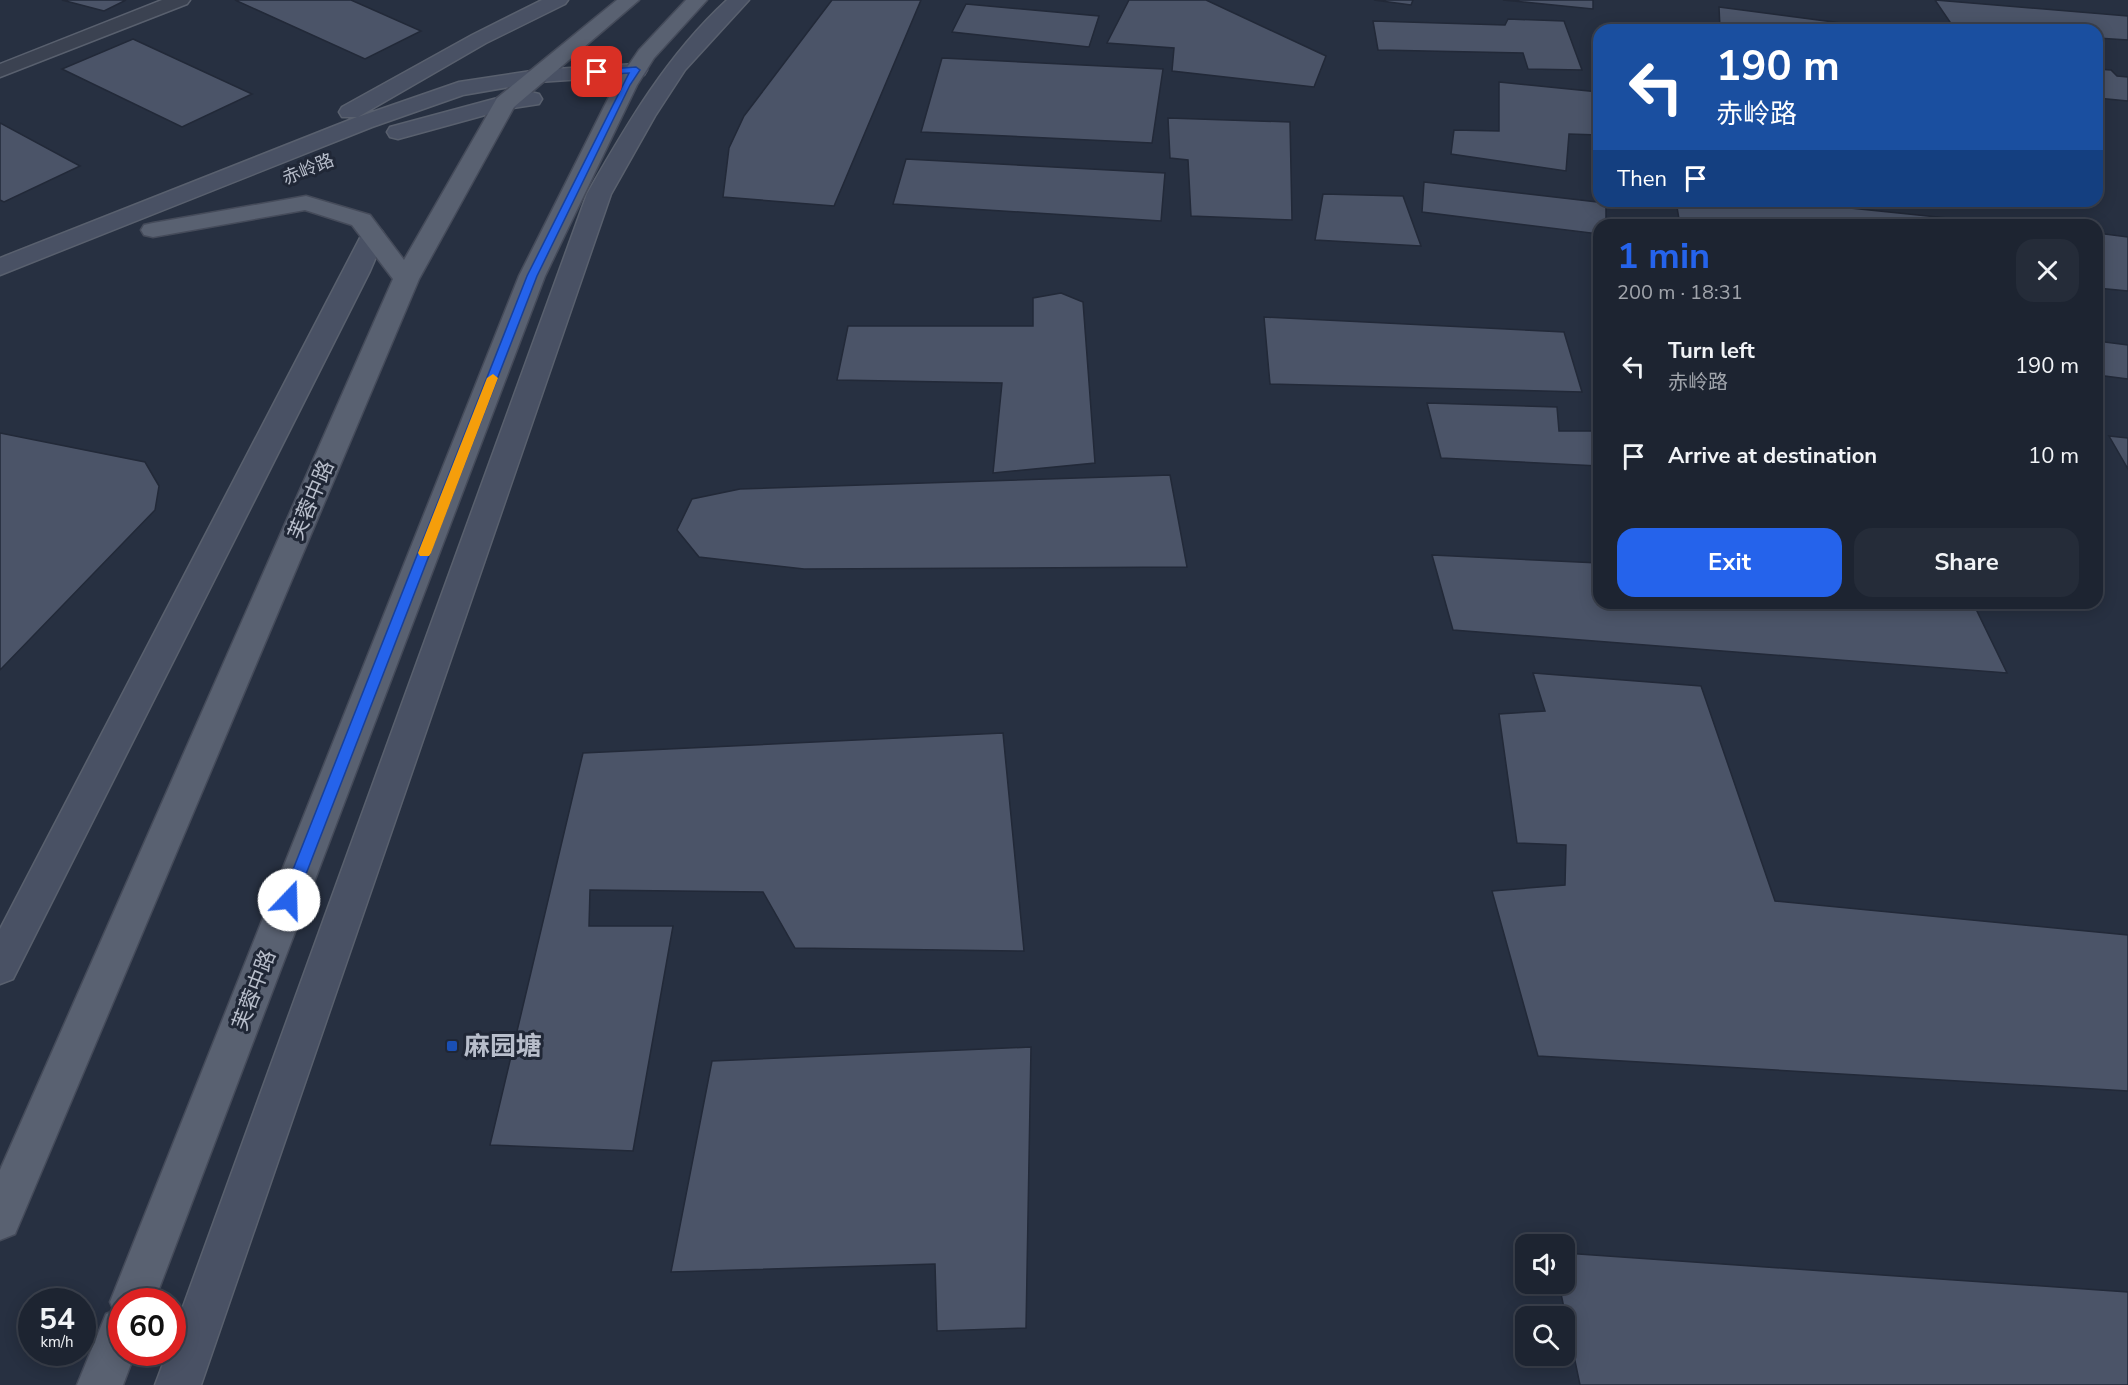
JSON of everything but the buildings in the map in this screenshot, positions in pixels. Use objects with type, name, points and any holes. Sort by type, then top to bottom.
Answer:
[{"type":"main road","name":"芙蓉中路","points":[[0,1219],[406,279],[505,103],[629,0]]},
{"type":"main road","name":"芙蓉中路","points":[[137,1288],[532,276],[631,78],[646,54],[697,0]]},
{"type":"main road","points":[[153,230],[306,203],[361,220],[406,279]]},
{"type":"main road","points":[[100,1385],[108,1365]]},
{"type":"street","points":[[0,71],[180,0]]},
{"type":"street","name":"赤岭路","points":[[266,161],[469,44],[558,0]]},
{"type":"street","points":[[178,1385],[599,194],[637,125],[678,62],[739,0]]},
{"type":"street","name":"赤岭路","points":[[0,267],[364,122],[459,89],[538,76],[631,78]]},
{"type":"street","name":"赤岭路","points":[[327,161],[402,130],[505,103],[631,78]]},
{"type":"street","name":"赤岭路","points":[[0,288],[262,187]]},
{"type":"street","points":[[0,967],[373,236]]},
{"type":"slow traffic","points":[[424,553],[493,378]]},
{"type":"place","name":"麻园塘","points":[[452,1046]]},
{"type":"route","points":[[289,900],[532,276],[626,85],[636,70],[597,72]]}]
